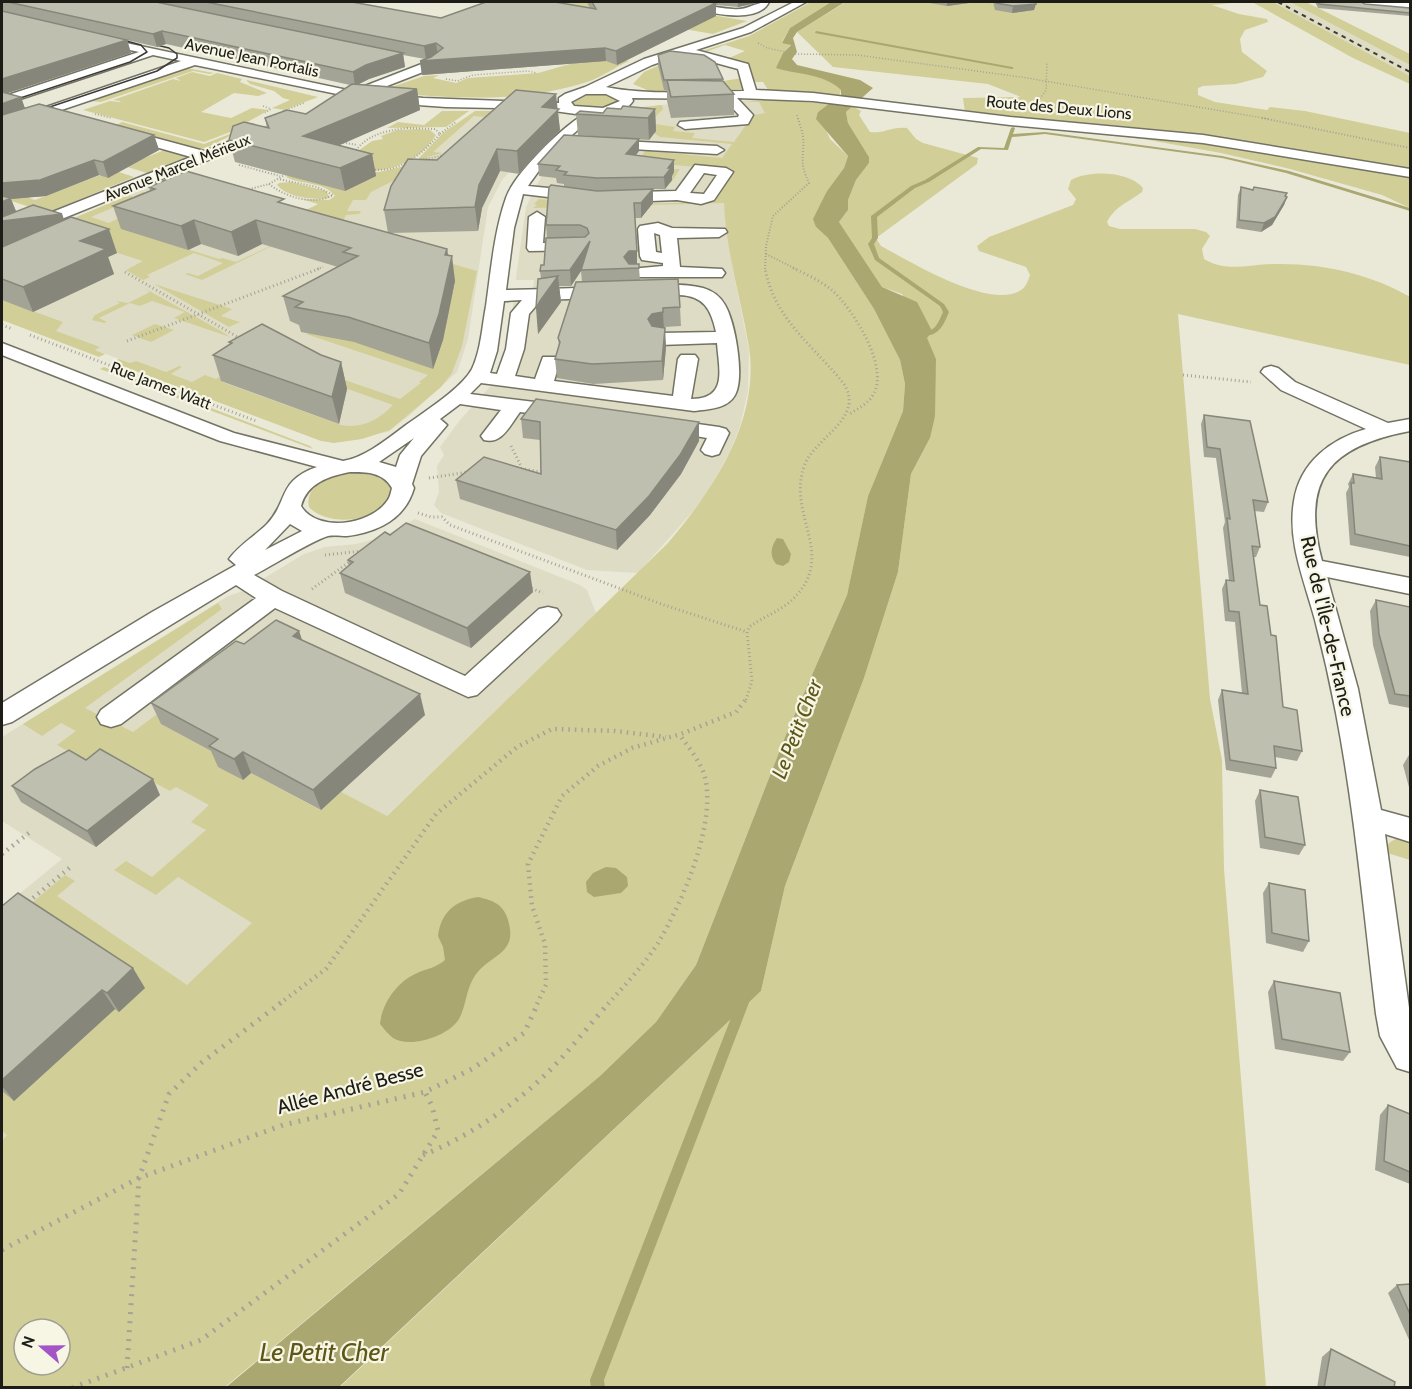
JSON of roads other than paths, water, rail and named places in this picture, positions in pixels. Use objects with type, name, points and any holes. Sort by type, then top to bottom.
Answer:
[{"type":"street","points":[[675,2],[738,13],[762,6],[765,2]]},
{"type":"street","points":[[569,103],[585,92],[631,70],[747,30],[801,2]]},
{"type":"street","points":[[1364,2],[1410,6]]},
{"type":"street","name":"Avenue Jean Portalis","points":[[78,36],[353,95],[425,103],[498,105],[569,103]]},
{"type":"street","points":[[709,58],[732,49]]},
{"type":"street","points":[[684,51],[745,68],[751,94]]},
{"type":"street","points":[[2,101],[150,52]]},
{"type":"street","points":[[2,126],[192,62]]},
{"type":"street","points":[[329,106],[433,64],[406,62]]},
{"type":"street","points":[[621,98],[622,78],[631,70]]},
{"type":"street","points":[[585,92],[621,98]]},
{"type":"street","points":[[685,124],[743,121],[746,115],[742,108],[732,102],[728,94]]},
{"type":"street","name":"Route des Deux Lions","points":[[621,98],[645,101],[751,94],[796,101],[827,99],[1010,121],[1203,139],[1410,174]]},
{"type":"street","points":[[183,604],[271,534],[290,506],[293,495],[302,484],[320,474],[350,467],[386,448],[454,399],[477,377],[488,351],[503,284],[504,244],[508,215],[518,189],[531,171],[560,140],[585,119],[601,112],[621,98]]},
{"type":"street","points":[[569,103],[582,111],[601,112]]},
{"type":"street","points":[[560,140],[569,126],[571,114],[569,103]]},
{"type":"street","points":[[43,112],[64,117]]},
{"type":"street","name":"Avenue Marcel Mérieux","points":[[2,238],[205,156],[276,121]]},
{"type":"street","points":[[722,135],[729,122]]},
{"type":"street","points":[[109,124],[205,156]]},
{"type":"street","points":[[560,140],[717,150]]},
{"type":"street","points":[[518,189],[598,198],[678,196],[702,199],[709,197],[726,172],[700,168],[678,196]]},
{"type":"street","points":[[537,217],[534,247],[580,247]]},
{"type":"street","points":[[671,265],[662,230],[719,232]]},
{"type":"street","points":[[504,244],[534,243]]},
{"type":"street","points":[[619,274],[671,265],[716,273]]},
{"type":"street","points":[[477,377],[680,403],[710,404],[723,396],[727,387],[725,337],[716,303],[698,292],[679,290],[536,295],[503,284]]},
{"type":"street","points":[[504,380],[515,349],[520,313],[536,295]]},
{"type":"street","points":[[660,339],[725,337]]},
{"type":"street","name":"Rue James Watt","points":[[2,349],[227,437],[255,452],[302,484]]},
{"type":"street","points":[[680,403],[688,359]]},
{"type":"street","points":[[543,386],[550,361]]},
{"type":"street","points":[[1275,376],[1384,429]]},
{"type":"street","points":[[454,399],[516,404],[583,414]]},
{"type":"street","points":[[290,506],[293,514],[300,521],[325,529],[363,526],[380,519],[407,489],[411,454],[440,421],[454,399]]},
{"type":"street","points":[[491,436],[516,404]]},
{"type":"street","points":[[640,422],[719,433],[712,450]]},
{"type":"street","name":"Rue de l'Île-de-France","points":[[1410,425],[1384,429],[1341,447],[1327,458],[1310,482],[1305,514],[1311,566],[1340,670],[1368,818],[1393,1014],[1398,1036],[1410,1056]]},
{"type":"street","name":"Rue James Watt","points":[[227,437],[350,467],[385,470],[395,476],[407,489]]},
{"type":"street","points":[[2,716],[183,604],[325,529]]},
{"type":"street","points":[[1311,566],[1410,586]]},
{"type":"street","points":[[236,575],[281,601],[468,688],[549,615]]},
{"type":"street","points":[[111,717],[281,601]]},
{"type":"street","points":[[1368,818],[1410,830]]},
{"type":"water","name":"Le Petit Cher","points":[[831,2],[845,2],[797,32],[793,38],[797,52],[792,59],[797,65],[860,80],[873,88],[846,112],[848,123],[869,157],[869,163],[856,180],[848,200],[848,210],[839,222],[882,287],[917,302],[932,331],[927,338],[936,359],[935,416],[930,438],[911,474],[898,572],[864,678],[785,886],[761,991],[339,1387],[225,1388],[600,1076],[656,1022],[696,965],[787,732],[847,595],[868,496],[903,411],[905,384],[900,360],[874,309],[828,238],[816,227],[813,219],[827,191],[844,168],[848,156],[816,119],[818,112],[841,95],[841,90],[818,77],[776,68],[783,53],[791,45],[782,43],[790,28]]},
{"type":"water","points":[[777,538],[783,539],[791,554],[789,562],[783,566],[776,564],[772,554]]},
{"type":"water","points":[[606,867],[616,868],[627,877],[628,886],[621,893],[594,897],[587,892],[586,882],[593,873]]},
{"type":"water","points":[[478,897],[496,903],[505,912],[510,930],[510,940],[506,947],[473,979],[459,1019],[447,1031],[419,1041],[400,1041],[393,1038],[380,1024],[381,1016],[391,995],[408,978],[445,960],[438,936],[442,920],[450,909],[462,901]]},
{"type":"waterway","points":[[816,32],[1012,68]]},
{"type":"waterway","points":[[1010,136],[1013,128]]},
{"type":"waterway","points":[[1010,136],[1045,133],[1222,157],[1287,172],[1410,210]]},
{"type":"waterway","points":[[920,336],[938,329],[946,312],[942,305],[877,259],[871,244],[875,238],[874,216],[913,187],[927,181],[980,148],[1006,149],[1010,136]]},
{"type":"waterway","points":[[598,1388],[597,1380],[744,1000]]},
{"type":"tram line","points":[[2,104],[130,62],[147,52],[141,45],[112,37]]},
{"type":"tram line","points":[[2,123],[157,71],[177,58],[177,54],[169,48],[144,42]]},
{"type":"railway","points":[[1278,2],[1410,72]]}]
